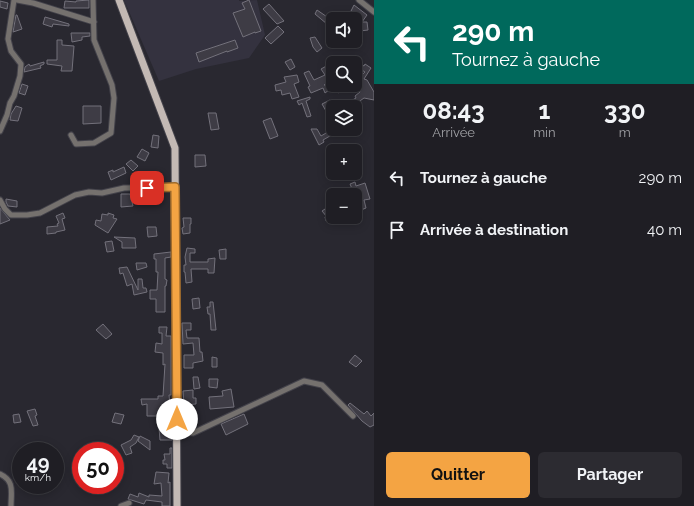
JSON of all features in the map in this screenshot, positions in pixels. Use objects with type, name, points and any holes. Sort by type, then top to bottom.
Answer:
[{"type":"main road","points":[[119,0],[175,148],[177,506]]},
{"type":"street","points":[[0,131],[20,76],[21,64],[11,51],[8,39],[15,0],[33,3],[94,22]]},
{"type":"street","points":[[71,135],[76,144],[88,144],[94,143],[111,133],[114,98],[112,85],[94,40],[93,0]]},
{"type":"street","points":[[359,0],[374,12]]},
{"type":"street","points":[[0,200],[5,210],[11,215],[27,215],[40,213],[75,195],[89,192],[102,193],[124,188],[175,187]]},
{"type":"street","points":[[177,432],[193,433],[304,381],[322,385],[353,416]]},
{"type":"street","points":[[0,474],[7,478],[10,482],[11,506]]},
{"type":"street","points":[[121,506],[129,503]]},
{"type":"shaded area","points":[[124,0],[257,0],[265,35],[249,58],[196,69],[159,81]]},
{"type":"building","points":[[89,0],[89,8],[64,8],[65,1],[76,2]]},
{"type":"building","points":[[249,0],[261,31],[243,37],[233,13],[245,9],[242,3]]},
{"type":"building","points":[[0,1],[8,3],[7,9],[0,7]]},
{"type":"building","points":[[269,4],[284,21],[277,24],[263,9]]},
{"type":"building","points":[[354,5],[367,15],[362,22],[362,12],[351,11]]},
{"type":"building","points":[[317,10],[326,16],[326,23],[315,14]]},
{"type":"building","points":[[16,15],[22,29],[13,32]]},
{"type":"building","points":[[45,17],[69,24],[69,26],[53,24],[52,27],[43,24]]},
{"type":"building","points":[[362,22],[367,22],[368,30],[362,31]]},
{"type":"building","points":[[278,26],[284,32],[271,44],[265,38]]},
{"type":"building","points":[[71,33],[90,33],[90,36],[82,37],[82,40],[72,42]]},
{"type":"building","points":[[315,37],[322,48],[317,52],[313,47],[310,38]]},
{"type":"building","points":[[57,40],[62,40],[62,45],[74,46],[72,71],[61,71],[62,66],[47,64],[47,60],[57,60]]},
{"type":"building","points":[[235,40],[238,48],[199,62],[196,53]]},
{"type":"building","points":[[291,59],[295,67],[290,70],[285,62]]},
{"type":"building","points":[[44,62],[44,64],[40,66],[41,68],[24,72],[25,67],[29,64],[30,66]]},
{"type":"building","points":[[365,64],[371,68],[364,79],[367,80],[374,92],[374,100],[364,98],[361,100],[352,100],[356,98],[355,96],[362,92],[362,75],[365,72],[362,70],[362,65],[364,66]]},
{"type":"building","points":[[326,66],[326,84],[324,85],[326,85],[326,92],[325,93],[323,88],[311,93],[308,87],[310,86],[304,73],[309,71],[314,80],[325,75],[321,69]]},
{"type":"building","points":[[297,75],[299,82],[294,84],[299,97],[292,99],[290,93],[282,95],[281,90],[276,91],[275,85],[286,82],[284,77]]},
{"type":"building","points":[[22,84],[28,86],[25,95],[19,93]]},
{"type":"building","points":[[310,97],[310,99],[306,101],[311,116],[307,117],[302,103],[299,105],[297,101]]},
{"type":"building","points":[[326,102],[326,111],[322,104]]},
{"type":"building","points":[[16,106],[22,108],[18,121],[10,120],[11,114]]},
{"type":"building","points":[[83,106],[101,106],[101,123],[83,124]]},
{"type":"building","points":[[208,113],[216,113],[219,129],[211,130]]},
{"type":"building","points":[[271,118],[278,136],[270,139],[263,121]]},
{"type":"building","points":[[311,129],[317,129],[321,136],[326,133],[326,136],[330,136],[323,140],[324,142],[319,145]]},
{"type":"building","points":[[153,135],[159,136],[158,148],[151,147]]},
{"type":"building","points":[[142,149],[149,153],[145,161],[137,157]]},
{"type":"building","points":[[195,155],[205,155],[206,166],[195,167]]},
{"type":"building","points":[[131,160],[138,166],[133,171],[126,164]]},
{"type":"building","points":[[124,167],[126,173],[111,180],[108,172],[113,170],[113,172]]},
{"type":"building","points":[[355,182],[356,186],[365,183],[370,199],[364,200],[366,208],[362,210],[362,188],[352,188],[350,184]]},
{"type":"building","points":[[121,194],[130,194],[133,206],[121,207]]},
{"type":"building","points":[[6,199],[17,201],[17,207],[8,206]]},
{"type":"building","points":[[0,208],[10,220],[0,224]]},
{"type":"building","points":[[326,208],[326,216],[322,211]]},
{"type":"building","points":[[63,213],[65,218],[62,219],[65,230],[47,234],[47,227],[58,226],[57,224],[59,223],[56,216]]},
{"type":"building","points":[[108,213],[114,215],[113,218],[117,219],[108,233],[95,225],[96,220],[101,221],[102,214],[108,215]]},
{"type":"building","points":[[183,218],[191,218],[190,233],[183,234]]},
{"type":"building","points":[[147,227],[156,227],[157,236],[148,237]]},
{"type":"building","points":[[114,237],[135,238],[136,248],[122,248],[122,242]]},
{"type":"building","points":[[112,241],[114,251],[107,252],[105,242]]},
{"type":"building","points":[[187,248],[195,249],[195,253],[190,253],[190,262],[208,262],[208,259],[215,258],[214,273],[208,273],[208,269],[191,269],[192,282],[186,283],[184,265],[186,265],[185,257]]},
{"type":"building","points":[[226,249],[226,259],[220,259],[219,250]]},
{"type":"building","points":[[171,252],[171,257],[165,258],[165,279],[167,280],[165,286],[165,312],[156,312],[156,299],[150,299],[150,290],[157,290],[158,272],[156,272],[156,259],[154,259],[154,254]]},
{"type":"building","points":[[136,263],[146,263],[147,267],[137,270]]},
{"type":"building","points":[[127,267],[138,290],[138,279],[142,279],[143,288],[146,288],[147,292],[134,295],[132,284],[127,286],[123,273],[120,274],[119,268]]},
{"type":"building","points":[[199,298],[200,308],[193,309],[192,299]]},
{"type":"building","points":[[210,302],[213,302],[216,330],[211,330],[210,314],[208,314],[207,307],[210,307]]},
{"type":"building","points":[[182,323],[191,323],[191,330],[186,330],[187,338],[199,338],[200,352],[202,352],[203,361],[193,363],[193,368],[184,368],[184,355],[194,355],[193,343],[183,344]]},
{"type":"building","points":[[103,324],[112,334],[106,339],[96,330]]},
{"type":"building","points":[[159,327],[167,327],[166,336],[171,336],[171,395],[169,395],[171,416],[163,416],[163,425],[172,425],[172,440],[160,440],[158,416],[147,416],[147,404],[142,405],[141,399],[158,399],[158,396],[163,396],[165,364],[163,365],[163,353],[155,352],[156,343],[162,344],[162,333],[159,333]]},
{"type":"building","points":[[355,355],[362,361],[356,367],[349,362]]},
{"type":"building","points":[[212,357],[217,358],[217,367],[212,367]]},
{"type":"building","points":[[193,377],[198,377],[200,388],[194,389]]},
{"type":"building","points":[[209,379],[218,379],[217,388],[209,387]]},
{"type":"building","points":[[231,389],[234,407],[210,409],[209,397],[223,396],[222,391]]},
{"type":"building","points":[[193,390],[193,398],[196,398],[196,404],[184,405],[183,391]]},
{"type":"building","points":[[350,403],[364,414],[367,411],[371,416],[374,413],[374,425],[370,427],[362,421],[348,405]]},
{"type":"building","points":[[35,409],[37,415],[35,416],[38,425],[33,426],[27,411]]},
{"type":"building","points":[[115,413],[124,415],[121,424],[112,422]]},
{"type":"building","points":[[19,414],[21,422],[14,423],[13,415]]},
{"type":"building","points":[[244,414],[248,424],[226,435],[221,424]]},
{"type":"building","points":[[134,435],[139,437],[136,443],[130,447],[132,453],[126,455],[124,451],[124,444],[131,440]]},
{"type":"building","points":[[140,436],[150,441],[150,450],[138,441]]},
{"type":"building","points":[[170,448],[172,448],[172,468],[167,468],[167,464],[163,464],[163,460],[165,460],[164,454],[170,454]]},
{"type":"building","points":[[156,472],[169,473],[168,483],[170,482],[170,506],[162,506],[162,502],[146,500],[144,504],[128,499],[130,494],[138,497],[139,493],[149,497],[149,495],[162,496],[161,483],[154,484]]},
{"type":"route","points":[[147,188],[175,187],[177,419]]}]
